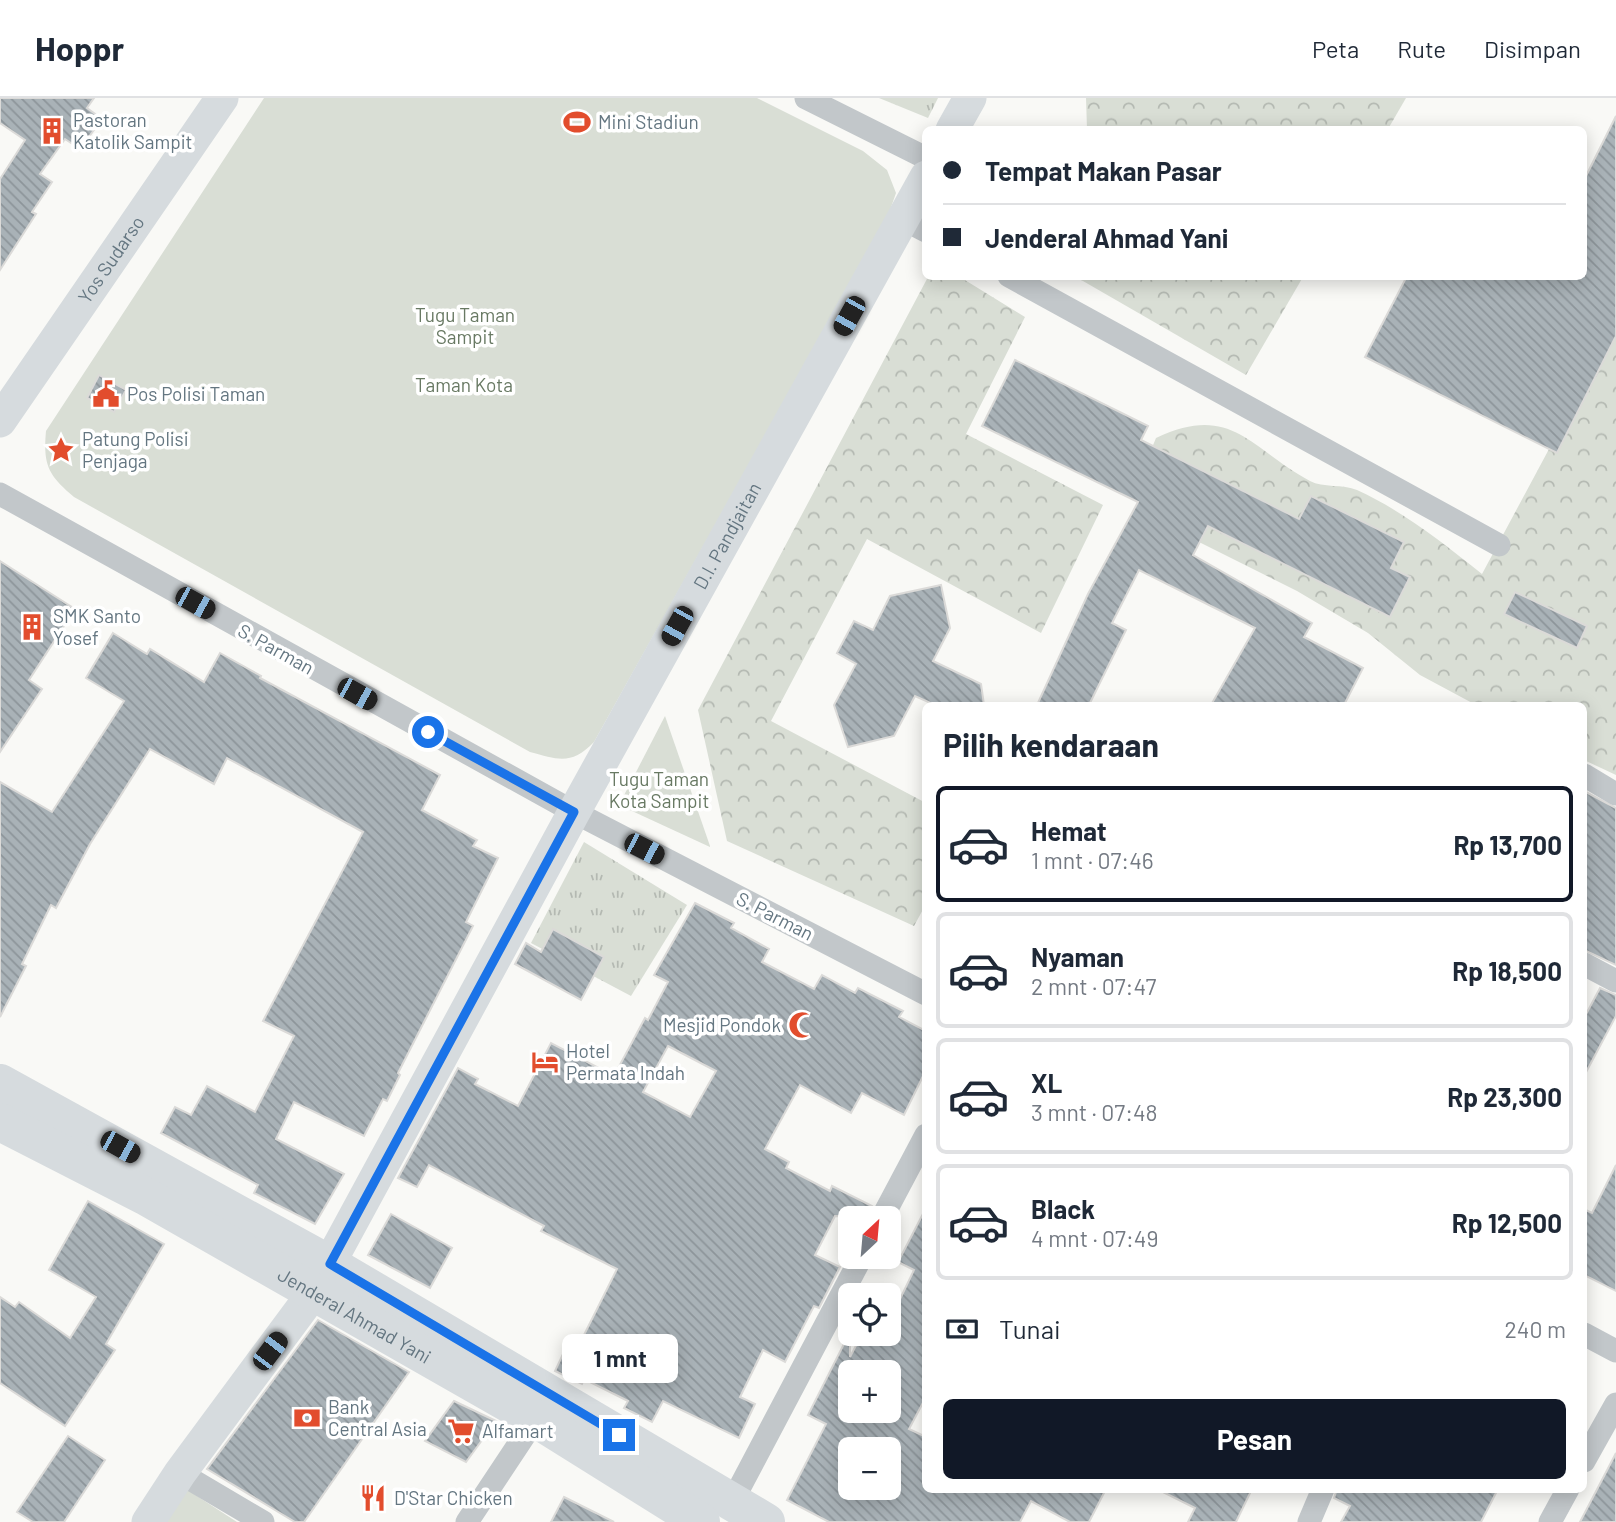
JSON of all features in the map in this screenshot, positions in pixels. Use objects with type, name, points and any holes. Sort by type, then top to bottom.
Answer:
[{"type":"highway","name":"Jenderal Ahmad Yani","points":[[0,1083],[322,1278],[544,1406],[716,1512],[766,1522]]},
{"type":"highway","name":"Jenderal Ahmad Yani","points":[[0,1122],[145,1196],[322,1278]]},
{"type":"street","name":"Yos Sudarso","points":[[0,421],[222,98]]},
{"type":"street","points":[[806,98],[922,156]]},
{"type":"street","points":[[954,126],[970,98]]},
{"type":"street","name":"D.I. Pandjaitan","points":[[148,1522],[180,1473],[322,1278],[574,812],[914,225],[922,193]]},
{"type":"street","points":[[1016,280],[1499,545]]},
{"type":"street","name":"S. Parman","points":[[0,494],[574,812],[922,992]]},
{"type":"street","points":[[1587,777],[1616,794]]},
{"type":"street","points":[[1587,966],[1616,981]]},
{"type":"street","points":[[888,1206],[922,1143]]},
{"type":"street","points":[[716,1512],[855,1269]]},
{"type":"street","points":[[1587,1336],[1616,1351]]},
{"type":"street","points":[[1587,1456],[1616,1404]]},
{"type":"street","points":[[467,1522],[544,1406]]},
{"type":"street","points":[[180,1473],[263,1522]]},
{"type":"street","points":[[1309,1522],[1321,1493]]},
{"type":"street","points":[[1550,1522],[1566,1493]]},
{"type":"green space","name":"Taman Kota","points":[[264,98],[757,98],[863,151],[887,170],[896,193],[889,213],[594,742],[579,754],[565,759],[530,752],[74,497],[58,482],[49,468],[45,453],[46,431]]},
{"type":"green space","points":[[879,98],[938,98],[928,118]]},
{"type":"green space","points":[[1086,98],[1406,98],[1390,126],[1087,126]]},
{"type":"green space","points":[[926,280],[965,280],[1025,317],[966,434],[1103,505],[1041,633],[867,539],[771,721],[922,801],[922,911],[914,926],[727,841],[698,710]]},
{"type":"green space","points":[[1081,280],[1301,280],[1246,375]]},
{"type":"green space","points":[[1616,324],[1616,775],[1587,761],[1587,702],[1470,702],[1420,675],[1368,633],[1297,591],[1139,512],[1134,491],[1156,438],[1182,428],[1204,425],[1222,427],[1239,434],[1310,481],[1351,488],[1374,498],[1437,539],[1482,574]]},
{"type":"green space","name":"Tugu Taman Kota Sampit","points":[[665,716],[710,846],[710,847],[619,805]]},
{"type":"green space","points":[[584,842],[687,905],[631,996],[531,943]]},
{"type":"green space","points":[[183,1487],[237,1522],[160,1522]]},
{"type":"building","points":[[0,98],[94,98],[87,108],[102,119],[80,149],[65,139],[40,174],[52,182],[32,212],[36,214],[0,270],[0,179],[25,140],[0,123]]},
{"type":"building","points":[[1616,116],[1616,336],[1557,453],[1365,357],[1405,280],[1587,280],[1587,174]]},
{"type":"building","points":[[1015,360],[1148,426],[1141,440],[1299,519],[1311,496],[1404,542],[1391,568],[1410,577],[1390,617],[1208,526],[1193,555],[1312,623],[1304,637],[1363,668],[1346,702],[1213,702],[1255,628],[1139,570],[1112,623],[1126,630],[1090,702],[1038,702],[1088,594],[1138,502],[982,426]]},
{"type":"building","name":"Pos Polisi Taman","points":[[99,375],[126,390],[114,412],[87,398]]},
{"type":"building","name":"SMK Santo Yosef","points":[[0,561],[75,609],[29,680],[42,689],[0,752]]},
{"type":"building","points":[[941,585],[950,628],[933,661],[981,684],[984,702],[928,702],[915,696],[894,736],[848,747],[834,705],[856,664],[837,653],[854,621],[873,630],[890,596]]},
{"type":"building","points":[[1515,592],[1587,626],[1577,648],[1504,614]]},
{"type":"building","points":[[113,633],[147,654],[150,649],[204,682],[220,653],[261,676],[260,678],[440,775],[422,810],[477,840],[473,846],[498,858],[466,922],[473,926],[398,1073],[400,1075],[387,1101],[383,1099],[364,1136],[294,1102],[276,1139],[344,1174],[315,1224],[254,1193],[258,1185],[161,1133],[175,1107],[191,1115],[207,1086],[255,1112],[294,1036],[263,1021],[363,832],[227,758],[214,784],[150,749],[90,844],[56,908],[51,905],[22,964],[26,966],[0,1017],[0,782],[52,812],[124,701],[86,678]]},
{"type":"building","points":[[1587,793],[1616,808],[1616,965],[1587,951]]},
{"type":"building","points":[[695,903],[734,923],[731,928],[769,949],[762,962],[814,989],[822,975],[855,993],[858,988],[903,1011],[899,1017],[922,1029],[922,1078],[904,1115],[862,1093],[851,1113],[800,1085],[765,1149],[789,1162],[786,1168],[830,1191],[832,1186],[872,1206],[838,1206],[838,1216],[835,1216],[815,1255],[839,1269],[819,1308],[814,1306],[785,1362],[763,1350],[740,1397],[755,1404],[739,1438],[663,1401],[652,1422],[624,1408],[628,1401],[584,1379],[582,1384],[555,1371],[571,1337],[581,1341],[617,1269],[541,1231],[544,1226],[429,1165],[417,1187],[398,1178],[458,1068],[478,1079],[475,1084],[518,1106],[551,1043],[614,1076],[645,1018],[648,1020],[668,982],[654,975]],"holes":[[[668,1046],[716,1071],[690,1117],[643,1092]]]},
{"type":"building","points":[[553,929],[604,957],[581,1000],[515,964],[526,943],[541,952]]},
{"type":"building","points":[[1600,988],[1616,995],[1616,1016],[1587,1070],[1587,1012]]},
{"type":"building","points":[[1616,1165],[1616,1291],[1587,1276],[1587,1210],[1592,1213]]},
{"type":"building","points":[[88,1201],[164,1244],[106,1344],[115,1350],[65,1426],[0,1383],[0,1297],[15,1307],[19,1302],[70,1338],[96,1297],[49,1270]]},
{"type":"building","points":[[391,1214],[452,1248],[430,1288],[368,1255]]},
{"type":"building","points":[[922,1216],[922,1405],[909,1429],[922,1435],[922,1493],[1104,1493],[1089,1522],[1070,1522],[1031,1501],[1020,1522],[829,1522],[787,1500],[826,1424],[808,1415],[843,1346],[850,1346],[850,1357],[856,1346],[901,1346],[901,1297],[914,1270],[901,1264],[901,1256]]},
{"type":"building","name":"Bank Central Asia","points":[[318,1320],[409,1372],[304,1522],[295,1522],[207,1469]]},
{"type":"building","name":"Alfamart","points":[[454,1401],[496,1421],[466,1462],[425,1441]]},
{"type":"building","points":[[68,1436],[105,1460],[64,1522],[33,1522],[17,1512]]},
{"type":"building","points":[[1616,1453],[1616,1522],[1580,1522]]},
{"type":"building","points":[[1165,1493],[1250,1493],[1236,1522],[1188,1522],[1195,1508]]},
{"type":"building","points":[[1336,1493],[1496,1493],[1481,1522],[1341,1522],[1350,1506],[1334,1498]]},
{"type":"building","points":[[564,1497],[614,1522],[551,1522]]},
{"type":"place","name":"Mini Stadiun","points":[[577,122]]},
{"type":"place","name":"Pastoran Katolik Sampit","points":[[52,131]]},
{"type":"place","name":"Pos Polisi Taman","points":[[106,394]]},
{"type":"place","name":"Patung Polisi Penjaga","points":[[61,450]]},
{"type":"place","name":"SMK Santo Yosef","points":[[32,627]]},
{"type":"place","name":"Mesjid Pondok","points":[[802,1025]]},
{"type":"place","name":"Hotel Permata Indah","points":[[545,1062]]},
{"type":"place","name":"Bank Central Asia","points":[[307,1418]]},
{"type":"place","name":"Alfamart","points":[[461,1431]]},
{"type":"place","name":"D'Star Chicken","points":[[373,1498]]},
{"type":"route","points":[[428,732],[574,812],[330,1264],[619,1435]]},
{"type":"park label","name":"Tugu Taman Sampit","points":[[465,326]]}]
